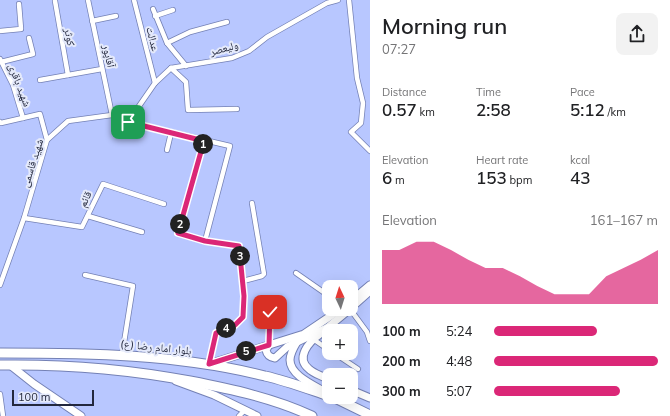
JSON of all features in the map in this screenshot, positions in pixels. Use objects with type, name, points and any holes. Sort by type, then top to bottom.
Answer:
[{"type":"highway","name":"بلوار امام رضا (ع)","points":[[0,353],[125,355],[209,364],[266,376],[322,393]]},
{"type":"highway","points":[[125,355],[131,358],[132,365],[129,370],[125,371]]},
{"type":"highway","points":[[0,365],[71,366],[163,376],[220,386],[312,416]]},
{"type":"highway","name":"بلوار امام رضا (ع)","points":[[347,404],[370,416]]},
{"type":"street","name":"آقاپور","points":[[88,0],[112,115]]},
{"type":"street","name":"عدالت","points":[[134,0],[155,83]]},
{"type":"street","name":"ولیعصر","points":[[170,68],[237,56],[249,51],[267,37],[326,3],[338,0]]},
{"type":"street","points":[[349,0],[357,78],[363,103],[361,123],[351,132],[370,151]]},
{"type":"street","name":"کوثر","points":[[55,2],[68,75]]},
{"type":"street","points":[[0,31],[21,29],[19,4]]},
{"type":"street","points":[[153,9],[167,43],[186,66]]},
{"type":"street","points":[[155,16],[173,10]]},
{"type":"street","points":[[92,21],[116,16]]},
{"type":"street","points":[[167,43],[190,32],[227,22]]},
{"type":"street","points":[[1,61],[33,54],[29,38]]},
{"type":"street","name":"شهید باقری","points":[[1,61],[13,85],[23,118]]},
{"type":"street","points":[[128,122],[155,83],[170,68],[186,82],[188,110],[237,109]]},
{"type":"street","points":[[40,80],[102,69]]},
{"type":"street","points":[[0,122],[40,114],[47,140]]},
{"type":"street","points":[[112,115],[128,122],[230,146],[205,241]]},
{"type":"street","name":"شهید قاسمی","points":[[0,285],[24,218],[47,140],[68,121],[112,115]]},
{"type":"street","points":[[167,150],[171,132]]},
{"type":"street","points":[[204,141],[178,233],[205,241],[239,246],[243,281],[243,317],[235,325],[216,333],[209,364]]},
{"type":"street","name":"قائم","points":[[24,218],[82,227],[101,185],[103,184],[164,204]]},
{"type":"street","points":[[243,281],[262,276],[264,274],[252,203]]},
{"type":"street","points":[[88,216],[142,232]]},
{"type":"street","points":[[296,272],[322,291]]},
{"type":"street","points":[[85,275],[133,286],[125,355]]},
{"type":"street","points":[[358,295],[370,285]]},
{"type":"street","points":[[358,302],[370,291]]},
{"type":"street","points":[[270,312],[269,345],[266,350],[270,357],[275,358],[287,347],[322,330]]},
{"type":"street","points":[[209,364],[304,334],[331,316]]},
{"type":"street","points":[[333,324],[342,316]]},
{"type":"street","points":[[355,316],[367,332],[370,341]]},
{"type":"street","points":[[322,333],[312,340],[305,350],[305,363],[308,369],[322,376]]},
{"type":"street","points":[[312,340],[322,346]]},
{"type":"street","points":[[297,342],[290,360],[293,370],[322,390]]},
{"type":"street","points":[[344,360],[356,368]]},
{"type":"street","points":[[10,365],[34,384],[81,416]]},
{"type":"street","points":[[163,376],[214,395],[256,416]]},
{"type":"street","points":[[358,393],[370,398]]},
{"type":"street","points":[[0,394],[4,416]]},
{"type":"street","points":[[239,416],[245,410]]},
{"type":"route","points":[[128,122],[204,141],[178,233],[205,241],[239,246],[240,248],[244,296],[243,317],[235,325],[216,333],[209,364],[269,345],[270,312]]}]
